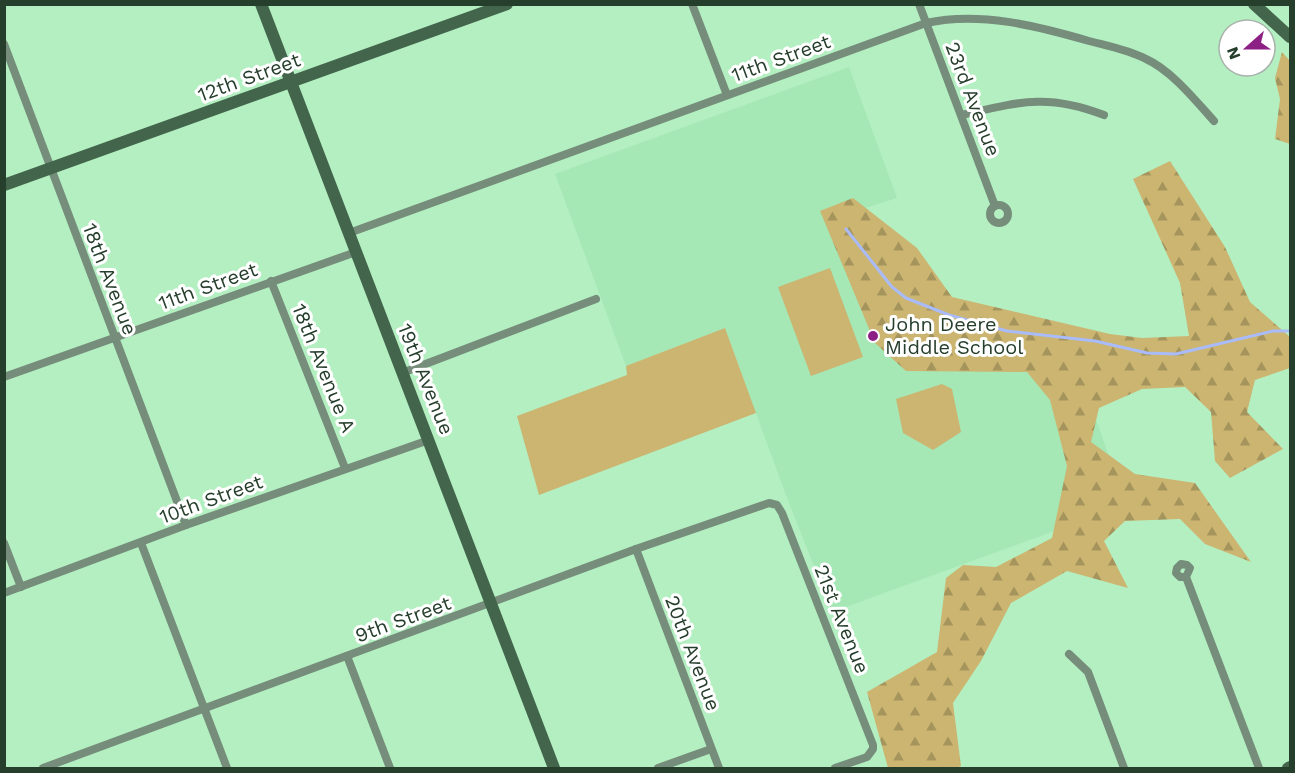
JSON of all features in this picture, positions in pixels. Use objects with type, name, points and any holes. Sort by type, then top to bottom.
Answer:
[{"type":"street","name":"19th Avenue","points":[[261,4],[554,768]]},
{"type":"street","name":"12th Street","points":[[4,185],[507,4]]},
{"type":"street","points":[[692,4],[727,95]]},
{"type":"street","name":"23rd Avenue","points":[[920,4],[995,206]]},
{"type":"street","points":[[1254,4],[1290,37]]},
{"type":"street","name":"11th Street","points":[[349,232],[926,23],[954,19],[1008,22],[1042,28],[1147,59],[1165,72],[1214,121]]},
{"type":"street","name":"18th Avenue","points":[[4,44],[186,525]]},
{"type":"street","points":[[962,116],[1032,100],[1053,101],[1104,115]]},
{"type":"street","name":"11th Street","points":[[4,377],[114,336],[356,252]]},
{"type":"street","name":"18th Avenue A","points":[[271,281],[345,468]]},
{"type":"street","points":[[402,373],[596,299]]},
{"type":"street","name":"10th Street","points":[[4,593],[186,525],[429,440]]},
{"type":"street","name":"9th Street","points":[[43,768],[62,765],[204,709],[636,549],[762,504],[774,503]]},
{"type":"street","name":"21st Avenue","points":[[774,503],[782,513],[870,736],[873,749],[867,757],[835,768]]},
{"type":"street","points":[[4,543],[21,587]]},
{"type":"street","points":[[141,543],[227,768]]},
{"type":"street","name":"20th Avenue","points":[[636,549],[719,768]]},
{"type":"street","points":[[1186,577],[1259,768]]},
{"type":"street","points":[[1069,654],[1088,672],[1124,768]]},
{"type":"street","points":[[347,656],[390,768]]},
{"type":"street","points":[[658,768],[711,749]]},
{"type":"shaded area","name":"John Deere Middle School","points":[[849,67],[897,198],[827,220],[892,300],[1070,345],[1126,505],[832,612],[784,490],[725,328],[626,366],[555,174]]},
{"type":"green space","points":[[1282,52],[1290,61],[1290,144],[1275,139],[1280,99],[1275,78],[1277,78]]},
{"type":"green space","points":[[1170,161],[1225,247],[1250,302],[1290,337],[1290,368],[1255,380],[1247,412],[1283,449],[1230,478],[1215,461],[1211,412],[1185,387],[1142,389],[1099,408],[1091,442],[1135,474],[1195,483],[1251,562],[1205,544],[1180,519],[1125,521],[1104,541],[1128,588],[1067,571],[1011,603],[981,661],[953,703],[961,766],[956,768],[888,768],[867,692],[937,652],[946,578],[963,565],[996,567],[1052,538],[1067,466],[1050,400],[1027,372],[906,371],[875,343],[820,211],[853,198],[917,248],[952,297],[1110,334],[1142,338],[1189,336],[1180,283],[1133,179]]},
{"type":"green space","points":[[830,268],[863,357],[811,376],[778,287]]},
{"type":"green space","points":[[725,328],[756,413],[539,495],[517,416],[627,375],[626,366]]},
{"type":"green space","points":[[942,384],[952,389],[961,432],[933,450],[903,433],[896,399]]},
{"type":"waterway","points":[[846,229],[892,287],[906,298],[949,315],[1007,331],[1095,341],[1147,353],[1176,354],[1273,331],[1290,331]]},
{"type":"place","name":"John Deere Middle School","points":[[873,336]]}]
